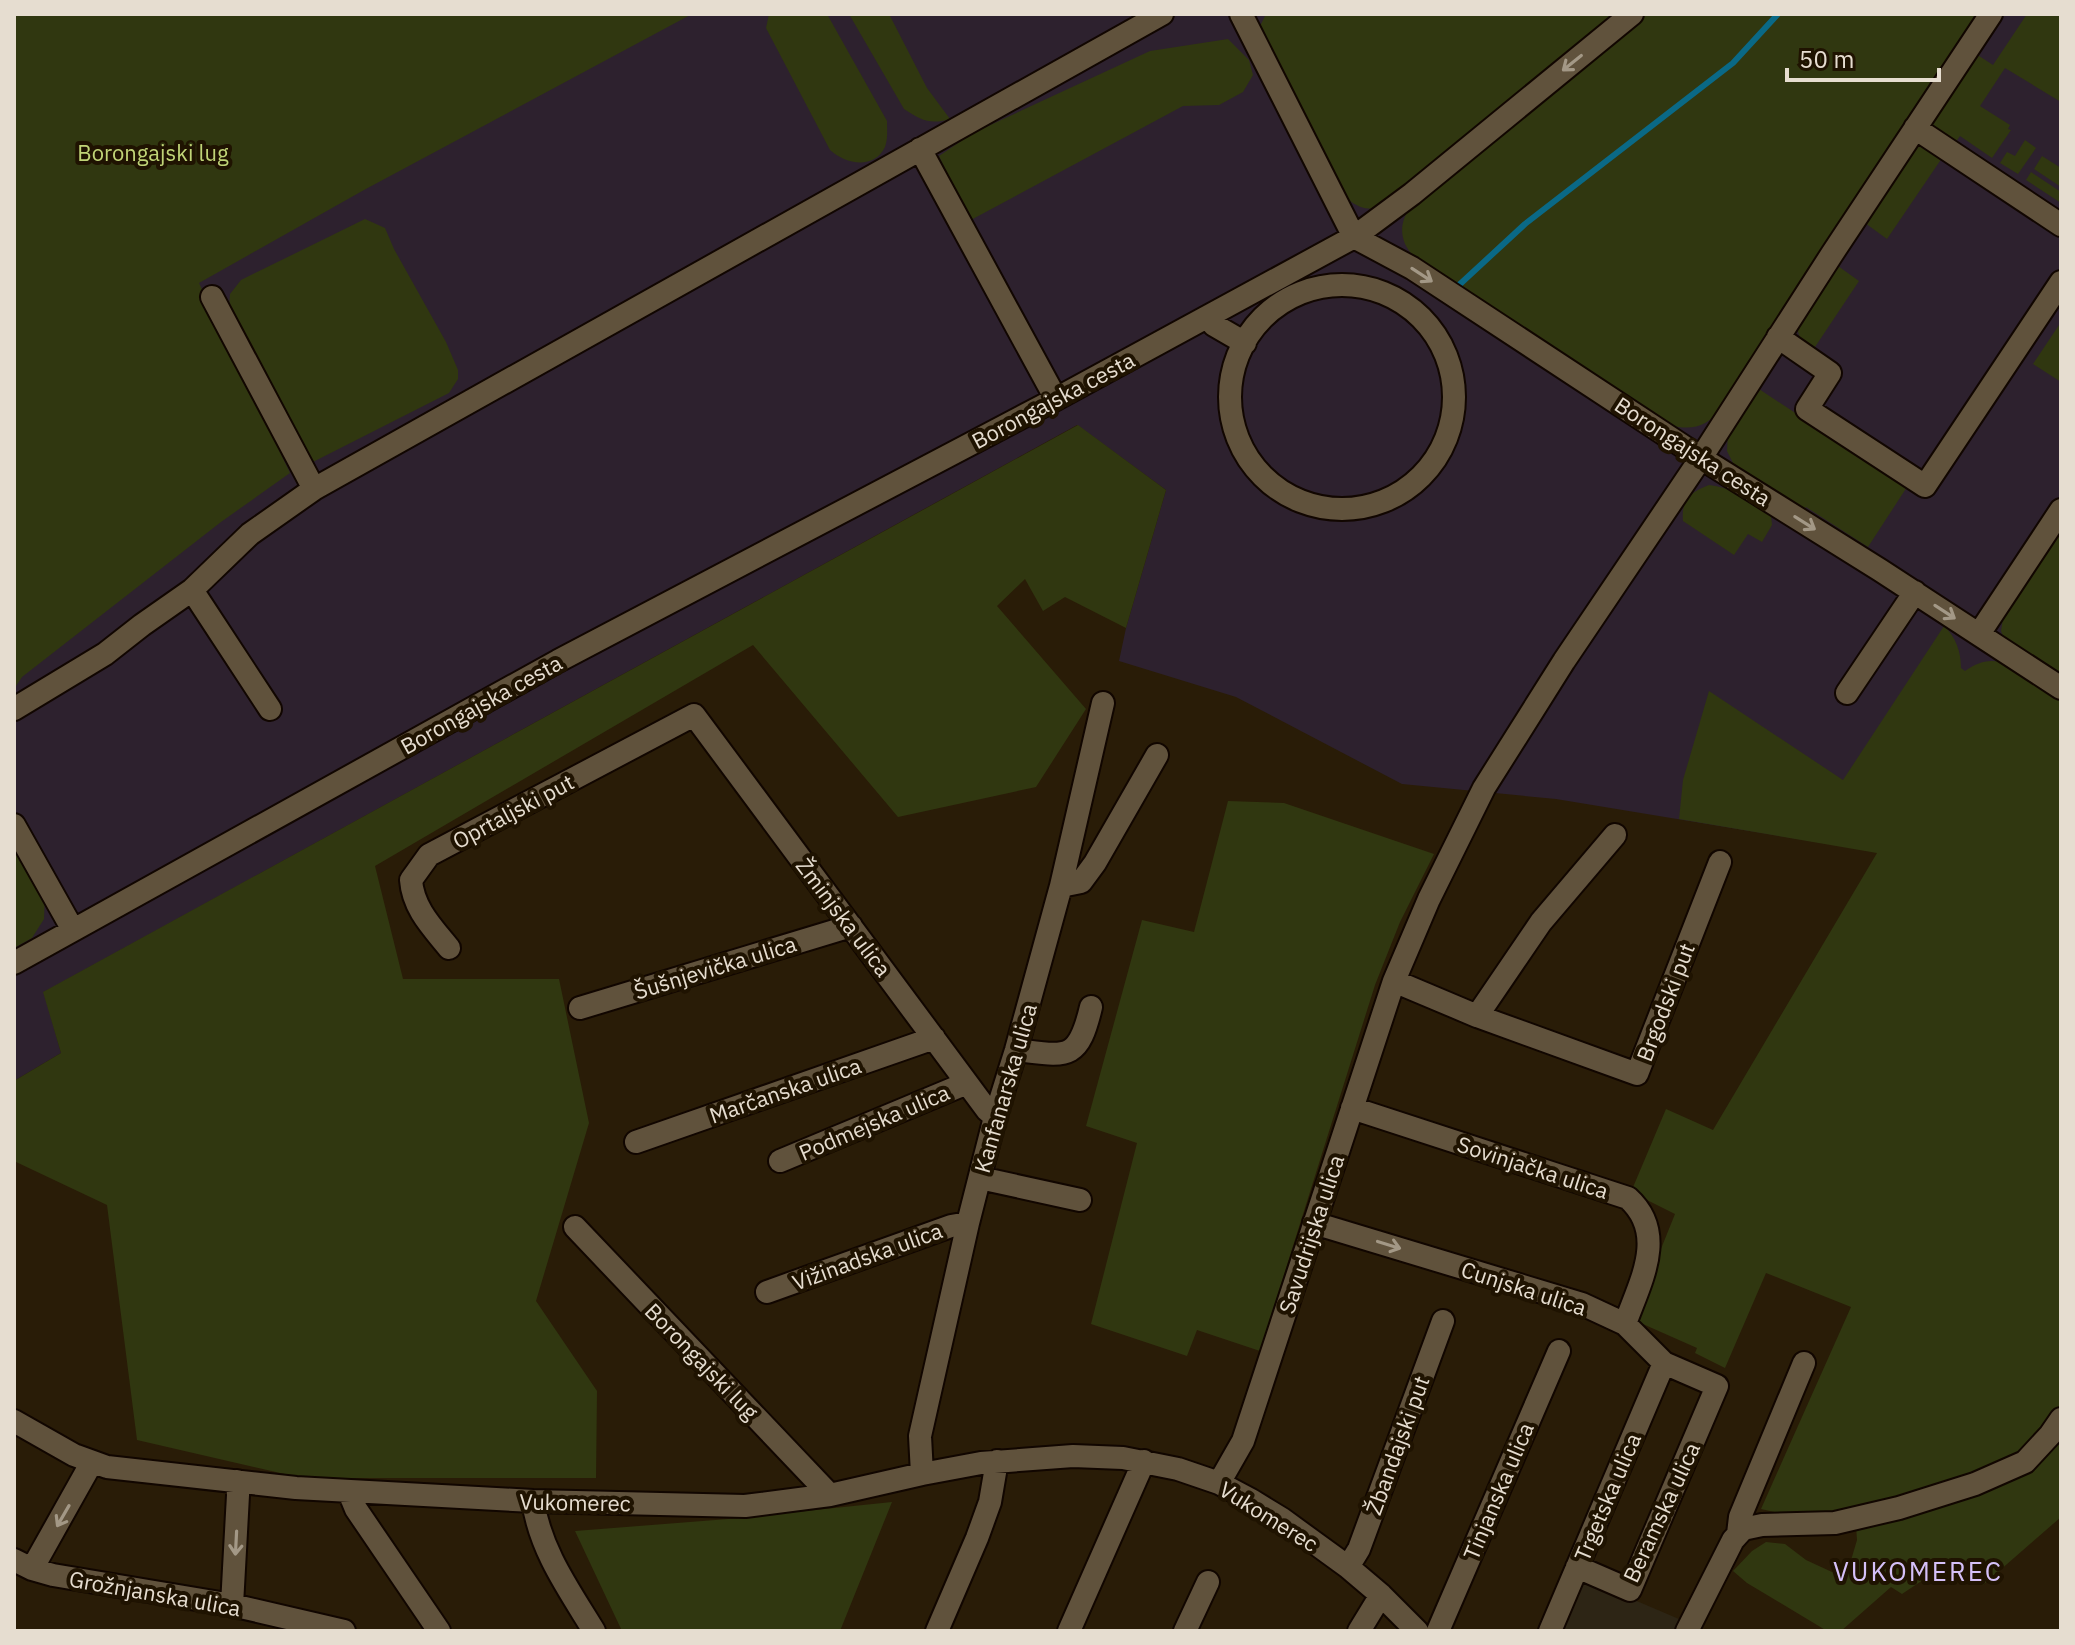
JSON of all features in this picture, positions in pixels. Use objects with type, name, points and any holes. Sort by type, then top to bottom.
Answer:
[{"type":"street","points":[[14,709],[105,654],[192,590],[250,534],[314,489],[1162,14]]},
{"type":"street","points":[[1241,14],[1354,237],[1412,194],[1632,14]]},
{"type":"street","name":"Savudrijska ulica","points":[[1219,1483],[1243,1441],[1394,981],[1429,899],[1484,788],[1564,661],[1701,458],[1991,14]]},
{"type":"street","points":[[1915,128],[2061,225]]},
{"type":"street","points":[[920,149],[1056,399]]},
{"type":"street","name":"Borongajska cesta","points":[[14,963],[558,661],[1056,399],[1354,237],[1412,268],[1701,458],[2061,688]]},
{"type":"street","points":[[1778,337],[1830,373],[1807,409],[1925,486],[2061,282]]},
{"type":"street","points":[[1339,285],[1364,286],[1404,301],[1431,327],[1450,370],[1453,402],[1448,428],[1435,457],[1420,478],[1382,502],[1362,507],[1333,511],[1293,500],[1274,489],[1253,468],[1237,440],[1231,413],[1232,378],[1245,343],[1264,317],[1282,302],[1304,292],[1339,285]]},
{"type":"street","points":[[212,297],[314,489]]},
{"type":"street","points":[[1207,317],[1214,325],[1245,343]]},
{"type":"street","points":[[1979,634],[2061,510]]},
{"type":"street","points":[[192,590],[270,709]]},
{"type":"street","points":[[1847,693],[1915,592]]},
{"type":"street","name":"Kanfanarska ulica","points":[[922,1474],[920,1436],[968,1223],[1061,886],[1103,703]]},
{"type":"street","name":"Žminjska ulica","points":[[694,715],[995,1117]]},
{"type":"street","name":"Oprtaljski put","points":[[449,948],[412,896],[411,880],[429,855],[694,715]]},
{"type":"street","points":[[1061,886],[1081,882],[1095,863],[1157,755]]},
{"type":"street","points":[[14,825],[73,930]]},
{"type":"street","points":[[1394,981],[1477,1016],[1541,922],[1615,835]]},
{"type":"street","name":"Brgodski put","points":[[1477,1016],[1637,1074],[1720,862]]},
{"type":"street","name":"Šušnjevička ulica","points":[[580,1008],[851,926]]},
{"type":"street","points":[[1016,1050],[1066,1053],[1078,1046],[1091,1007]]},
{"type":"street","name":"Marčanska ulica","points":[[636,1142],[934,1038]]},
{"type":"street","name":"Podmejska ulica","points":[[780,1161],[967,1083]]},
{"type":"street","name":"Sovinjačka ulica","points":[[1352,1108],[1628,1198],[1644,1218],[1649,1236],[1649,1254],[1625,1324]]},
{"type":"street","points":[[980,1178],[1080,1200]]},
{"type":"street","name":"Vižinadska ulica","points":[[767,1292],[951,1226],[968,1223]]},
{"type":"street","name":"Cunjska ulica","points":[[1314,1223],[1582,1304],[1625,1324],[1664,1363],[1717,1386]]},
{"type":"street","name":"Borongajski lug","points":[[575,1227],[830,1495]]},
{"type":"street","name":"Žbandajski put","points":[[1348,1567],[1359,1549],[1443,1321]]},
{"type":"street","name":"Tinjanska ulica","points":[[1438,1631],[1559,1351]]},
{"type":"street","name":"Trgetska ulica","points":[[1550,1631],[1664,1363]]},
{"type":"street","points":[[1738,1534],[1740,1517],[1804,1363]]},
{"type":"street","name":"Beramska ulica","points":[[1577,1567],[1630,1590],[1717,1386]]},
{"type":"street","points":[[1687,1631],[1733,1540],[1743,1529],[1762,1525],[1835,1523],[1899,1508],[1975,1484],[2025,1462],[2061,1419]]},
{"type":"street","name":"Vukomerec","points":[[14,1421],[107,1467],[349,1492],[533,1501],[745,1506],[830,1495],[997,1461],[1073,1456],[1144,1461],[1219,1483],[1282,1519],[1348,1567],[1417,1631]]},
{"type":"street","points":[[937,1631],[990,1502],[997,1461]]},
{"type":"street","points":[[1076,1629],[1144,1461]]},
{"type":"street","points":[[23,1565],[92,1462]]},
{"type":"street","points":[[232,1605],[237,1481]]},
{"type":"street","points":[[349,1492],[356,1509],[439,1631]]},
{"type":"street","points":[[533,1501],[542,1537],[558,1572],[594,1631]]},
{"type":"street","name":"Grožnjanska ulica","points":[[23,1565],[80,1580],[232,1605],[344,1631]]},
{"type":"street","points":[[1185,1631],[1208,1582]]},
{"type":"street","points":[[1359,1631],[1381,1595]]},
{"type":"shaded area","points":[[14,14],[2061,14],[2061,874],[1877,852],[1556,799],[1402,784],[1236,697],[1119,661],[1166,490],[1077,425],[44,992],[61,1053],[14,1081]]},
{"type":"shaded area","points":[[1581,1575],[1686,1622],[1682,1631],[1557,1631]]},
{"type":"green space","name":"Borongajski lug","points":[[14,14],[692,14],[364,190],[199,283],[290,473],[221,522],[22,677],[14,689]]},
{"type":"green space","points":[[769,14],[827,14],[887,121],[885,147],[874,159],[851,161],[830,150],[766,28]]},
{"type":"green space","points":[[849,14],[889,14],[927,88],[950,119],[937,122],[926,120],[904,109]]},
{"type":"green space","points":[[1266,14],[1621,14],[1381,208],[1371,209],[1348,199],[1261,36],[1260,26]]},
{"type":"green space","points":[[1646,14],[1981,14],[1721,408],[1710,420],[1685,428],[1669,425],[1420,262],[1408,249],[1402,235],[1404,220],[1412,205]]},
{"type":"green space","points":[[2027,14],[2061,15],[2061,102],[2005,68],[1980,106],[2010,125],[2008,129],[2011,130],[1992,158],[1960,136],[1953,146],[1933,128],[1938,113],[1976,54],[1993,65]]},
{"type":"green space","points":[[1228,39],[1249,60],[1253,75],[1243,92],[1219,105],[1183,106],[969,221],[939,156],[973,133],[1150,51]]},
{"type":"green space","points":[[2025,140],[2036,148],[2018,174],[2000,163],[2007,152],[2015,156]]},
{"type":"green space","points":[[1919,143],[1942,158],[1887,239],[1865,223]]},
{"type":"green space","points":[[2042,156],[2061,168],[2061,187],[2034,169]]},
{"type":"green space","points":[[2031,172],[2061,192],[2061,203],[2026,180]]},
{"type":"green space","points":[[365,219],[385,228],[446,342],[458,370],[458,379],[449,393],[311,463],[229,309],[230,294],[241,280]]},
{"type":"green space","points":[[1838,266],[1859,281],[1813,350],[1799,336],[1798,324]]},
{"type":"green space","points":[[2061,322],[2061,382],[2033,364]]},
{"type":"green space","points":[[1756,387],[1907,487],[1868,547],[1806,507],[1803,511],[1734,465],[1727,451],[1728,433]]},
{"type":"green space","points":[[1078,425],[1166,490],[1126,628],[1065,597],[1043,611],[1025,579],[997,606],[1086,709],[1036,787],[898,817],[753,645],[375,866],[403,979],[559,979],[589,1123],[536,1301],[597,1391],[596,1478],[302,1478],[137,1440],[107,1205],[14,1161],[14,1081],[61,1053],[43,992]]},
{"type":"green space","points":[[1709,485],[1742,496],[1771,515],[1772,525],[1762,542],[1748,534],[1734,555],[1683,521],[1685,502]]},
{"type":"green space","points":[[2061,530],[2061,678],[2004,639],[2001,631],[2003,618]]},
{"type":"green space","points":[[1944,626],[1955,640],[1961,668],[1965,671],[1982,662],[2001,662],[2061,700],[2061,1517],[1983,1585],[1932,1574],[1902,1594],[1891,1587],[1841,1631],[1827,1631],[1747,1583],[1733,1571],[1752,1551],[1766,1542],[1785,1544],[1806,1560],[1832,1572],[1849,1567],[1857,1540],[1855,1512],[1797,1517],[1761,1509],[1851,1307],[1766,1273],[1725,1368],[1695,1353],[1697,1348],[1636,1321],[1634,1316],[1675,1214],[1631,1192],[1666,1109],[1713,1130],[1877,853],[1679,819],[1683,780],[1709,691],[1843,780]]},
{"type":"green space","points":[[1228,801],[1284,803],[1434,854],[1400,922],[1375,985],[1260,1351],[1197,1330],[1187,1356],[1091,1324],[1137,1143],[1086,1126],[1142,920],[1194,932]]},
{"type":"green space","points":[[14,840],[45,894],[44,919],[32,938],[14,948]]},
{"type":"green space","points":[[892,1502],[840,1631],[622,1631],[575,1531],[728,1519]]},
{"type":"waterway","points":[[1459,285],[1525,224],[1733,63],[1778,14]]},
{"type":"district","name":"VUKOMEREC","points":[[1918,1571]]}]
